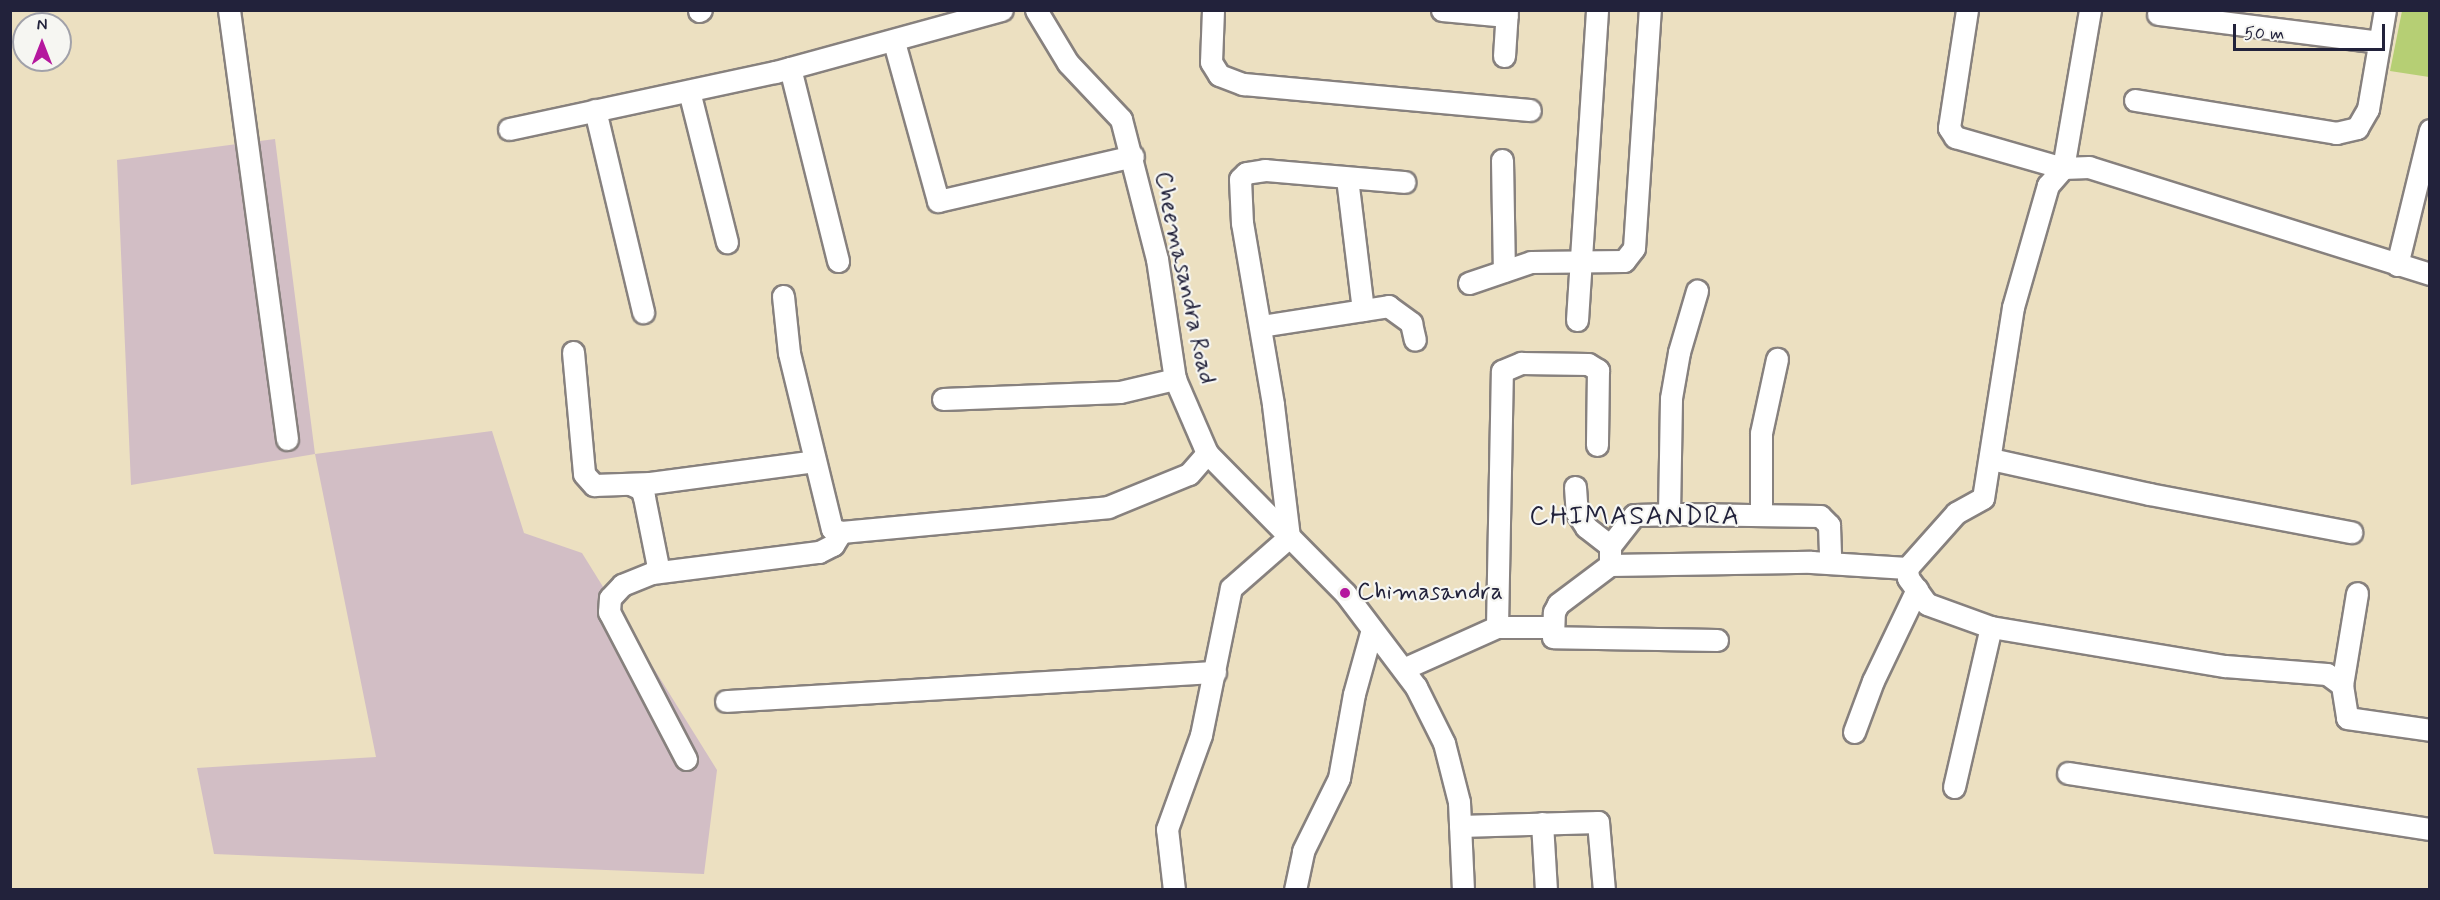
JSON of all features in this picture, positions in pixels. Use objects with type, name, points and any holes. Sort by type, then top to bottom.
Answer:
[{"type":"street","points":[[229,10],[287,439]]},
{"type":"street","points":[[509,129],[790,68],[894,42],[1002,10]]},
{"type":"street","name":"Cheemasandra Road","points":[[1036,10],[1068,63],[1121,120],[1133,156],[1157,259],[1175,379],[1207,453],[1345,593],[1416,687],[1444,743],[1459,802],[1462,890]]},
{"type":"street","points":[[1213,10],[1211,62],[1219,75],[1243,84],[1530,110]]},
{"type":"street","points":[[1442,10],[1507,13],[1504,56]]},
{"type":"street","points":[[1577,320],[1597,10]]},
{"type":"street","points":[[1469,283],[1531,262],[1624,261],[1634,248],[1650,10]]},
{"type":"street","points":[[1967,10],[1949,128],[1955,137],[2063,168],[2089,166],[2430,274]]},
{"type":"street","points":[[1906,568],[1956,513],[1983,498],[1991,459],[2013,307],[2048,185],[2063,168],[2090,10]]},
{"type":"street","points":[[2135,100],[2336,133],[2357,128],[2368,110],[2385,10]]},
{"type":"street","points":[[2158,14],[2379,42]]},
{"type":"street","points":[[894,42],[938,201],[1133,156]]},
{"type":"street","points":[[790,68],[838,261]]},
{"type":"street","points":[[689,91],[727,242]]},
{"type":"street","points":[[596,111],[643,312]]},
{"type":"street","points":[[2397,265],[2430,130]]},
{"type":"street","points":[[1502,160],[1504,271]]},
{"type":"street","points":[[1174,890],[1167,829],[1194,759],[1215,672],[1231,588],[1289,537],[1261,326],[1242,223],[1240,179],[1246,172],[1265,170],[1404,182]]},
{"type":"street","points":[[1347,178],[1363,310]]},
{"type":"street","points":[[1669,514],[1671,398],[1679,352],[1697,291]]},
{"type":"street","points":[[783,296],[789,353],[827,517],[832,529],[841,532],[1108,507],[1189,474],[1207,453]]},
{"type":"street","points":[[1261,326],[1388,306],[1398,310],[1411,323],[1415,340]]},
{"type":"street","points":[[573,352],[584,474],[594,485],[630,484],[815,461]]},
{"type":"street","points":[[1761,515],[1761,433],[1777,359]]},
{"type":"street","points":[[1497,627],[1502,371],[1521,363],[1588,364],[1598,370],[1598,445]]},
{"type":"street","points":[[943,399],[1120,392],[1175,379]]},
{"type":"street","points":[[1991,459],[2149,494],[2351,532]]},
{"type":"street","points":[[630,484],[641,489],[644,497],[659,572]]},
{"type":"street","points":[[1575,487],[1577,513],[1610,556],[1830,563],[1906,568]]},
{"type":"street","points":[[1717,640],[1553,637],[1553,627],[1558,604],[1610,556],[1634,515],[1761,515],[1826,519],[1830,563]]},
{"type":"street","points":[[686,759],[644,683],[608,606],[609,597],[622,585],[659,572],[819,552],[833,545],[841,532]]},
{"type":"street","points":[[1906,568],[1908,579],[1927,604],[1991,627],[2225,666],[2327,674],[2343,685]]},
{"type":"street","points":[[1854,732],[1873,681],[1917,590]]},
{"type":"street","points":[[2357,593],[2343,685],[2347,718],[2430,730]]},
{"type":"street","points":[[1403,669],[1497,627],[1553,627]]},
{"type":"street","points":[[1954,787],[1991,627]]},
{"type":"street","points":[[1295,890],[1302,851],[1339,778],[1354,694],[1372,629]]},
{"type":"street","points":[[726,701],[1215,672]]},
{"type":"street","points":[[2068,773],[2430,829]]},
{"type":"street","points":[[1460,826],[1598,822],[1604,890]]},
{"type":"street","points":[[1542,823],[1546,890]]},
{"type":"shaded area","points":[[275,139],[315,454],[131,485],[117,160]]},
{"type":"shaded area","points":[[492,431],[524,533],[582,553],[717,770],[704,874],[214,854],[197,768],[376,757],[315,454]]},
{"type":"green space","points":[[2402,11],[2429,11],[2429,77],[2390,71]]},
{"type":"place","name":"Chimasandra","points":[[1345,593]]},
{"type":"district","name":"CHIMASANDRA","points":[[1635,517]]}]
